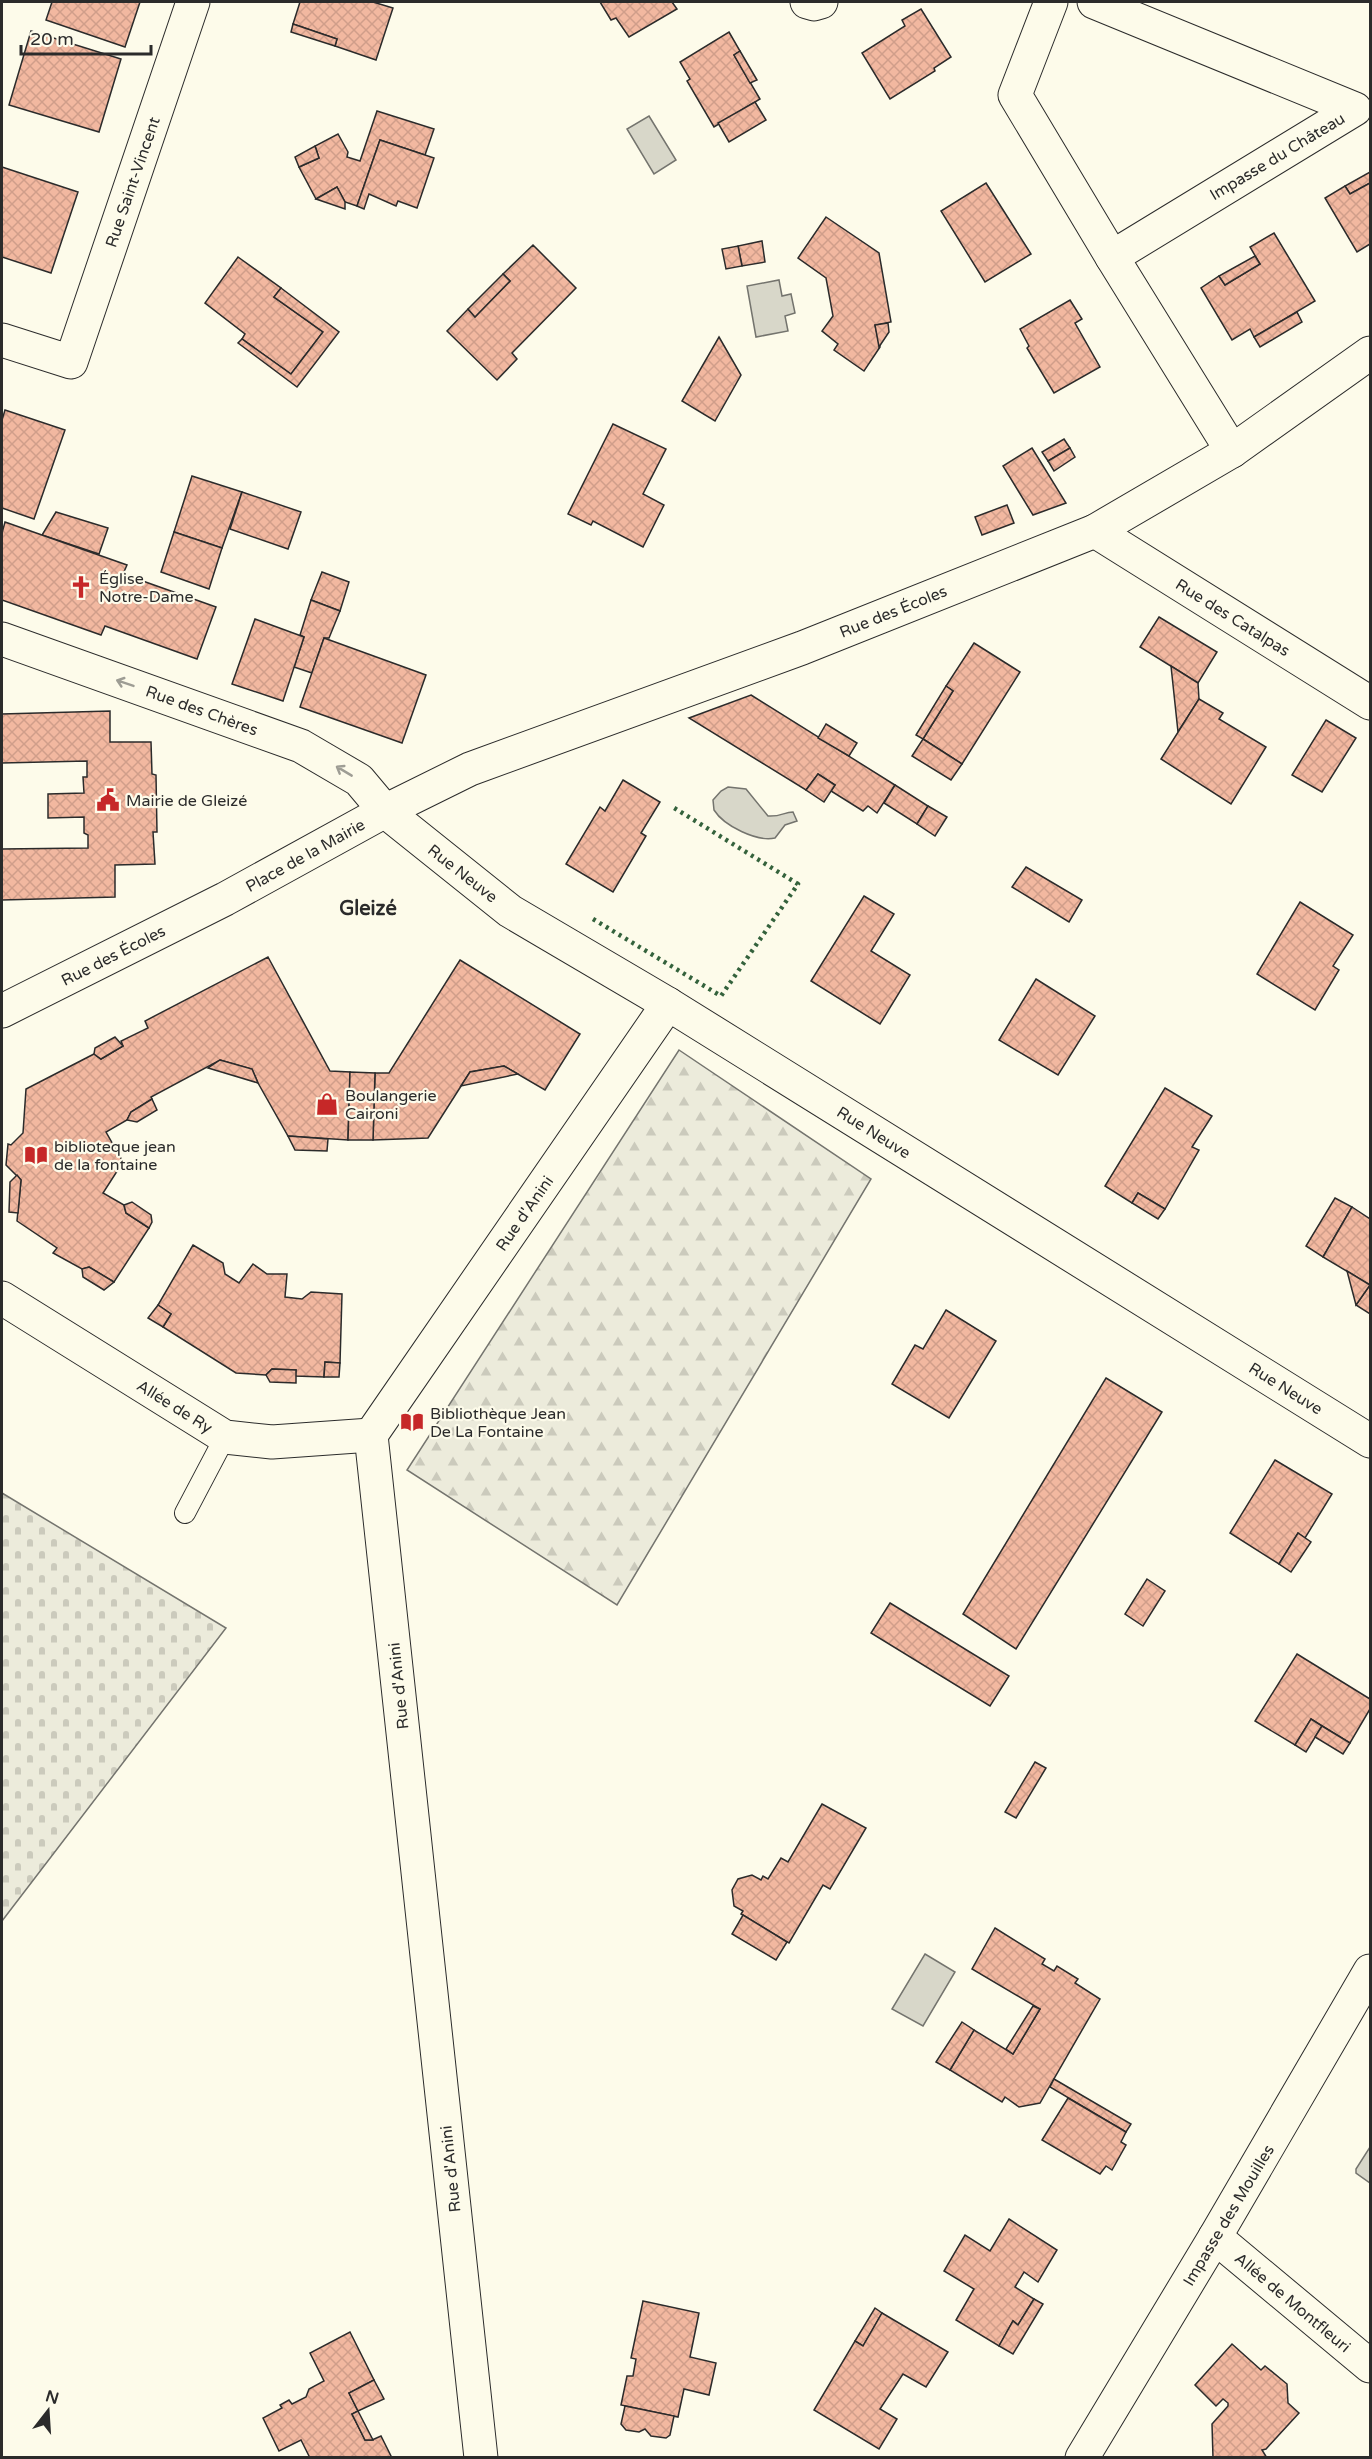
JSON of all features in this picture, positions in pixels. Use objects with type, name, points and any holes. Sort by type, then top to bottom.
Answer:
[{"type":"street","name":"Rue Saint-Vincent","points":[[2,340],[71,362],[193,2]]},
{"type":"street","points":[[807,2],[814,4],[820,2]]},
{"type":"street","points":[[1051,2],[1015,95],[1232,451]]},
{"type":"street","name":"Impasse du Château","points":[[1094,2],[1355,109],[1112,257]]},
{"type":"street","name":"Rue des Écoles","points":[[385,811],[470,769],[802,648],[1095,531],[1232,451],[1371,353]]},
{"type":"street","name":"Rue des Catalpas","points":[[1095,531],[1371,703]]},
{"type":"street","name":"Rue des Chères","points":[[2,639],[301,746],[359,780],[385,811]]},
{"type":"street","name":"Place de la Mairie","points":[[225,898],[385,811]]},
{"type":"street","name":"Rue Neuve","points":[[385,811],[510,911],[668,1004],[1371,1441]]},
{"type":"street","name":"Rue des Écoles","points":[[2,1011],[225,898]]},
{"type":"street","name":"Rue d'Anini","points":[[481,2457],[370,1435],[668,1004]]},
{"type":"street","name":"Allée de Ry","points":[[2,1298],[225,1437],[272,1442],[370,1435]]},
{"type":"street","name":"Impasse des Mouilles","points":[[1082,2457],[1215,2237],[1371,1971]]},
{"type":"street","name":"Allée de Montfleuri","points":[[1215,2237],[1371,2366]]},
{"type":"lane","points":[[185,1513],[225,1437]]},
{"type":"green space","points":[[679,1050],[871,1179],[617,1605],[407,1470]]},
{"type":"green space","points":[[2,1493],[226,1628],[2,1921]]},
{"type":"shaded area","points":[[649,116],[676,160],[654,174],[627,129]]},
{"type":"shaded area","points":[[779,280],[782,296],[791,294],[795,313],[785,316],[788,331],[756,337],[747,286]]},
{"type":"shaded area","points":[[728,787],[746,789],[768,816],[793,812],[797,821],[785,825],[775,838],[768,839],[750,835],[733,827],[714,810],[713,800]]},
{"type":"shaded area","points":[[925,1954],[955,1972],[923,2026],[892,2009]]},
{"type":"shaded area","points":[[1370,2147],[1370,2183],[1356,2173],[1356,2169]]},
{"type":"building","points":[[52,2],[140,2],[125,47],[46,20]]},
{"type":"building","points":[[300,2],[373,2],[393,8],[376,60],[335,46],[337,39],[293,24]]},
{"type":"building","points":[[600,2],[672,2],[677,9],[629,37],[616,18],[611,20]]},
{"type":"building","points":[[921,9],[951,57],[934,68],[935,71],[890,99],[862,53],[905,26],[902,20]]},
{"type":"building","points":[[293,24],[337,39],[335,46],[291,32]]},
{"type":"building","points":[[31,31],[121,59],[99,132],[9,105]]},
{"type":"building","points":[[729,32],[740,51],[734,55],[760,99],[714,127],[687,81],[690,79],[680,62]]},
{"type":"building","points":[[740,51],[757,80],[750,83],[734,55]]},
{"type":"building","points":[[755,102],[766,120],[729,142],[718,123]]},
{"type":"building","points":[[377,111],[434,129],[425,155],[380,140],[357,206],[345,202],[337,187],[316,199],[299,167],[319,158],[315,146],[338,134],[348,152],[347,157],[360,161]]},
{"type":"building","points":[[380,140],[434,158],[417,208],[398,201],[396,206],[369,194],[364,209],[357,206]]},
{"type":"building","points":[[315,146],[319,158],[299,167],[295,157]]},
{"type":"building","points":[[2,167],[78,192],[51,273],[2,257]]},
{"type":"building","points":[[1370,172],[1370,183],[1350,194],[1345,186]]},
{"type":"building","points":[[986,183],[1031,254],[985,282],[941,211]]},
{"type":"building","points":[[1370,183],[1370,244],[1357,252],[1325,198],[1345,186],[1350,194]]},
{"type":"building","points":[[337,187],[345,202],[345,209],[316,199]]},
{"type":"building","points":[[826,217],[879,253],[891,322],[875,325],[880,347],[864,371],[834,350],[838,344],[822,331],[833,316],[826,278],[798,258]]},
{"type":"building","points":[[1274,233],[1315,301],[1254,337],[1250,329],[1232,340],[1201,288],[1219,276],[1225,285],[1260,264],[1250,247]]},
{"type":"building","points":[[762,241],[765,262],[742,266],[738,246]]},
{"type":"building","points":[[533,245],[576,288],[512,353],[517,359],[497,380],[447,331],[468,309],[475,317],[510,281],[503,274]]},
{"type":"building","points":[[738,246],[742,266],[726,269],[722,249]]},
{"type":"building","points":[[1255,256],[1260,264],[1225,285],[1219,276]]},
{"type":"building","points":[[238,257],[281,288],[274,297],[323,332],[291,374],[242,339],[245,334],[205,303]]},
{"type":"building","points":[[503,274],[510,281],[475,317],[468,309]]},
{"type":"building","points":[[281,288],[339,332],[297,387],[238,343],[242,339],[291,374],[323,332],[274,297]]},
{"type":"building","points":[[1070,300],[1082,319],[1075,323],[1100,367],[1054,393],[1027,348],[1029,346],[1020,329]]},
{"type":"building","points":[[1297,312],[1302,322],[1260,347],[1254,337]]},
{"type":"building","points":[[888,323],[889,332],[879,347],[875,325]]},
{"type":"building","points":[[719,337],[741,375],[715,421],[682,401]]},
{"type":"building","points":[[5,410],[65,430],[34,519],[2,508],[2,420]]},
{"type":"building","points":[[613,424],[666,449],[643,494],[664,505],[643,547],[593,521],[591,525],[568,514]]},
{"type":"building","points":[[1064,439],[1070,448],[1048,461],[1042,452]]},
{"type":"building","points":[[1032,448],[1066,503],[1033,515],[1003,466]]},
{"type":"building","points":[[1070,448],[1075,457],[1054,471],[1048,461]]},
{"type":"building","points":[[192,476],[242,492],[222,548],[174,532]]},
{"type":"building","points":[[242,492],[301,512],[288,549],[230,529]]},
{"type":"building","points":[[1007,505],[1014,523],[982,535],[975,517]]},
{"type":"building","points":[[56,512],[108,528],[99,554],[42,535]]},
{"type":"building","name":"Église Notre-Dame","points":[[5,522],[127,565],[123,574],[216,607],[197,659],[105,626],[101,635],[2,600],[2,533]]},
{"type":"building","points":[[174,532],[222,548],[209,589],[161,572]]},
{"type":"building","points":[[322,572],[349,582],[340,611],[311,600]]},
{"type":"building","points":[[311,600],[340,611],[329,638],[324,638],[312,673],[294,667],[304,637],[300,635]]},
{"type":"building","points":[[1159,617],[1217,652],[1198,683],[1140,647]]},
{"type":"building","points":[[255,619],[304,637],[283,701],[232,684]]},
{"type":"building","points":[[324,638],[426,675],[402,743],[300,707]]},
{"type":"building","points":[[974,643],[1020,672],[962,764],[923,739],[953,691],[946,686]]},
{"type":"building","points":[[1171,666],[1198,683],[1199,699],[1178,732]]},
{"type":"building","points":[[946,686],[953,691],[923,739],[916,735]]},
{"type":"building","points":[[751,695],[895,785],[877,813],[868,806],[863,811],[831,791],[835,785],[818,774],[806,790],[689,718]]},
{"type":"building","points":[[1199,699],[1223,713],[1219,719],[1266,747],[1231,804],[1161,759]]},
{"type":"building","points":[[110,711],[110,742],[151,742],[152,774],[156,775],[157,832],[153,832],[155,864],[115,865],[115,897],[2,900],[2,849],[88,848],[88,835],[84,833],[84,817],[48,818],[48,794],[84,793],[83,777],[87,777],[87,761],[2,763],[2,714]]},
{"type":"building","points":[[1326,720],[1356,738],[1322,792],[1292,775]]},
{"type":"building","points":[[826,724],[857,743],[849,756],[818,738]]},
{"type":"building","points":[[923,739],[962,764],[951,780],[912,756]]},
{"type":"building","points":[[818,774],[835,785],[824,802],[806,790]]},
{"type":"building","points":[[623,780],[660,802],[641,833],[646,836],[613,892],[566,864],[600,807],[605,811]]},
{"type":"building","points":[[895,785],[928,806],[917,824],[884,803]]},
{"type":"building","points":[[928,806],[947,817],[935,836],[917,824]]},
{"type":"building","points":[[1026,867],[1082,900],[1069,922],[1012,887]]},
{"type":"building","points":[[864,896],[894,914],[871,951],[910,975],[880,1024],[811,981]]},
{"type":"building","points":[[1300,902],[1353,935],[1333,966],[1339,970],[1315,1010],[1257,974]]},
{"type":"building","points":[[268,957],[330,1071],[350,1072],[348,1140],[288,1136],[252,1069],[220,1060],[151,1097],[152,1099],[131,1112],[127,1120],[106,1132],[123,1162],[103,1193],[124,1205],[126,1213],[149,1228],[114,1282],[89,1267],[82,1269],[53,1253],[57,1248],[17,1221],[21,1180],[6,1165],[8,1144],[11,1145],[23,1133],[26,1089],[94,1054],[101,1059],[123,1046],[121,1041],[148,1028],[145,1021]]},
{"type":"building","points":[[460,960],[580,1034],[545,1090],[504,1066],[470,1072],[428,1138],[373,1140],[375,1073],[389,1073]]},
{"type":"building","points":[[1036,979],[1095,1016],[1058,1075],[999,1040]]},
{"type":"building","points":[[115,1037],[123,1046],[101,1059],[94,1054],[95,1048]]},
{"type":"building","points":[[220,1060],[252,1069],[258,1083],[208,1068]]},
{"type":"building","points":[[504,1066],[518,1074],[461,1086],[470,1072]]},
{"type":"building","points":[[350,1072],[375,1073],[373,1140],[348,1140]]},
{"type":"building","points":[[1165,1088],[1212,1116],[1192,1147],[1199,1150],[1165,1209],[1138,1193],[1132,1203],[1105,1186]]},
{"type":"building","points":[[152,1099],[157,1110],[137,1122],[127,1120],[131,1112]]},
{"type":"building","points":[[288,1136],[328,1139],[327,1151],[295,1150]]},
{"type":"building","points":[[17,1175],[21,1180],[18,1213],[9,1212],[10,1182]]},
{"type":"building","points":[[1138,1193],[1165,1209],[1158,1219],[1132,1203]]},
{"type":"building","points":[[1335,1198],[1352,1207],[1323,1257],[1306,1246]]},
{"type":"building","points":[[132,1202],[151,1215],[152,1222],[149,1228],[126,1213],[124,1205]]},
{"type":"building","points":[[1352,1207],[1370,1219],[1370,1285],[1323,1257]]},
{"type":"building","points":[[193,1245],[223,1263],[225,1274],[239,1283],[253,1264],[267,1274],[287,1274],[285,1297],[302,1299],[311,1292],[342,1294],[340,1363],[325,1362],[324,1377],[295,1376],[296,1370],[272,1369],[266,1375],[236,1373],[163,1327],[171,1314],[158,1305]]},
{"type":"building","points":[[89,1267],[114,1282],[104,1290],[83,1277],[82,1269]]},
{"type":"building","points":[[1347,1271],[1370,1285],[1356,1305]]},
{"type":"building","points":[[1370,1285],[1370,1314],[1356,1305]]},
{"type":"building","points":[[158,1305],[171,1314],[163,1327],[148,1318]]},
{"type":"building","points":[[946,1310],[996,1341],[949,1418],[892,1384],[915,1345],[923,1349]]},
{"type":"building","points":[[325,1362],[340,1363],[339,1377],[324,1377]]},
{"type":"building","points":[[272,1369],[296,1370],[296,1383],[270,1382],[266,1375]]},
{"type":"building","points":[[1106,1378],[1162,1412],[1016,1649],[963,1614]]},
{"type":"building","points":[[1275,1460],[1332,1494],[1305,1538],[1298,1533],[1279,1564],[1230,1533]]},
{"type":"building","points":[[1298,1533],[1311,1542],[1291,1572],[1279,1564]]},
{"type":"building","points":[[1147,1579],[1165,1591],[1143,1626],[1125,1614]]},
{"type":"building","points":[[890,1603],[1009,1676],[990,1706],[871,1633]]},
{"type":"building","points":[[1297,1654],[1370,1699],[1370,1709],[1350,1743],[1311,1719],[1295,1745],[1255,1721]]},
{"type":"building","points":[[1311,1719],[1322,1726],[1306,1752],[1295,1745]]},
{"type":"building","points":[[1322,1726],[1350,1743],[1343,1754],[1315,1737]]},
{"type":"building","points":[[1035,1762],[1046,1768],[1016,1818],[1005,1812]]},
{"type":"building","points":[[822,1804],[866,1828],[830,1889],[823,1885],[789,1943],[741,1914],[743,1911],[734,1906],[732,1890],[738,1879],[752,1875],[761,1880],[763,1876],[768,1879],[781,1858],[788,1862]]},
{"type":"building","points":[[743,1915],[787,1942],[776,1960],[732,1934]]},
{"type":"building","points":[[995,1928],[1045,1959],[1042,1964],[1054,1971],[1057,1966],[1078,1979],[1075,1983],[1100,1999],[1040,2103],[1019,2107],[1005,2097],[1002,2102],[950,2070],[974,2030],[1013,2054],[1040,2009],[972,1969]]},
{"type":"building","points":[[1033,2006],[1040,2009],[1013,2054],[1006,2049]]},
{"type":"building","points":[[962,2022],[974,2030],[950,2070],[936,2062]]},
{"type":"building","points":[[1054,2079],[1131,2124],[1126,2132],[1050,2087]]},
{"type":"building","points":[[1068,2098],[1126,2132],[1121,2142],[1126,2145],[1112,2170],[1106,2166],[1100,2174],[1042,2140]]},
{"type":"building","points":[[1009,2219],[1057,2250],[1038,2282],[1024,2272],[1015,2287],[1034,2299],[1018,2325],[1013,2321],[999,2346],[956,2320],[974,2289],[944,2271],[965,2235],[990,2251]]},
{"type":"building","points":[[1034,2299],[1043,2304],[1013,2354],[999,2346],[1013,2321],[1018,2325]]},
{"type":"building","points":[[643,2301],[699,2313],[690,2357],[716,2363],[709,2395],[684,2389],[678,2417],[621,2405],[627,2376],[633,2376],[636,2359],[631,2358]]},
{"type":"building","points":[[875,2308],[882,2313],[863,2346],[855,2341]]},
{"type":"building","points":[[882,2313],[948,2352],[926,2387],[903,2374],[880,2409],[897,2419],[879,2449],[814,2410],[855,2341],[863,2346]]},
{"type":"building","points":[[350,2332],[374,2380],[349,2393],[358,2411],[352,2414],[365,2440],[381,2436],[392,2458],[310,2458],[301,2440],[279,2451],[263,2418],[282,2408],[280,2405],[289,2400],[292,2404],[306,2397],[309,2389],[324,2381],[310,2353]]},
{"type":"building","points":[[1232,2344],[1261,2370],[1265,2366],[1287,2384],[1288,2403],[1299,2413],[1266,2449],[1262,2450],[1267,2458],[1213,2458],[1212,2424],[1228,2406],[1228,2403],[1223,2399],[1216,2406],[1195,2385]]},
{"type":"building","points":[[374,2380],[384,2399],[358,2411],[349,2393]]},
{"type":"building","points":[[625,2406],[674,2416],[670,2435],[666,2438],[651,2436],[645,2429],[639,2432],[626,2430],[621,2424]]},
{"type":"building","points":[[358,2411],[373,2440],[365,2440],[352,2414]]},
{"type":"hedge","points":[[593,919],[721,996],[798,884],[671,806]]},
{"type":"place","name":"Église Notre-Dame","points":[[81,587]]},
{"type":"place","name":"Mairie de Gleizé","points":[[108,800]]},
{"type":"place","name":"Boulangerie Caironi","points":[[327,1104]]},
{"type":"place","name":"biblioteque jean de la fontaine","points":[[36,1155]]},
{"type":"place","name":"Bibliothèque Jean De La Fontaine","points":[[412,1422]]},
{"type":"district","name":"Gleizé","points":[[368,908]]}]
